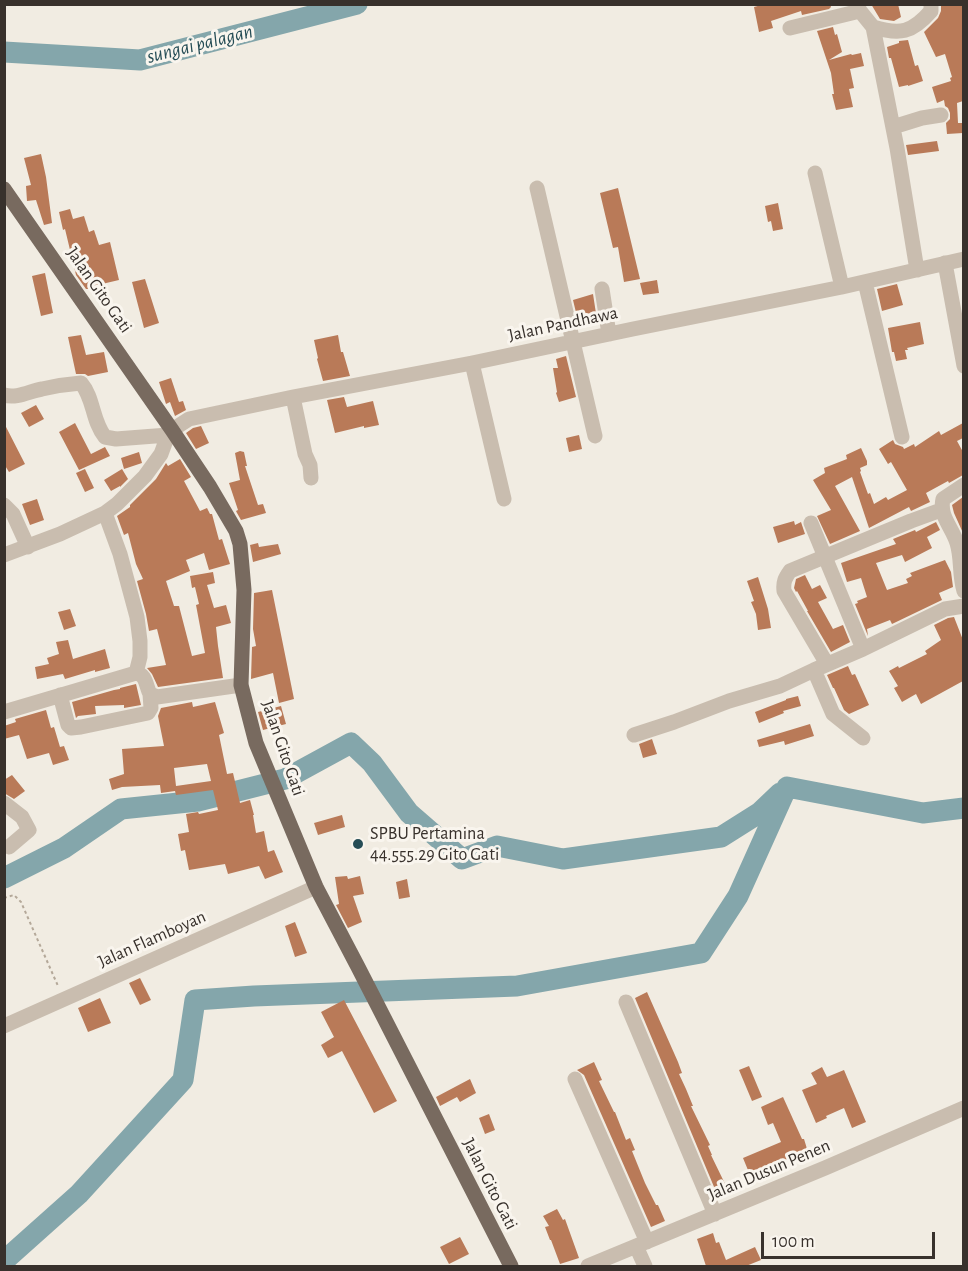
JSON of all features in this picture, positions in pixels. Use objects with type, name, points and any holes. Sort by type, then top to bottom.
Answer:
[{"type":"main road","name":"Jalan Gito Gati","points":[[4,189],[236,531],[240,544],[244,590],[241,685],[256,744],[316,887],[511,1266]]},
{"type":"street","points":[[873,27],[890,32],[905,31],[922,21],[931,11],[931,4]]},
{"type":"street","points":[[790,28],[858,8],[873,27],[893,127],[916,270]]},
{"type":"street","points":[[893,127],[941,115]]},
{"type":"street","points":[[815,173],[842,287]]},
{"type":"street","points":[[537,188],[595,436]]},
{"type":"street","name":"Jalan Pandhawa","points":[[170,433],[189,419],[842,287],[963,259]]},
{"type":"street","points":[[945,263],[963,366]]},
{"type":"street","points":[[865,282],[902,438]]},
{"type":"street","points":[[602,289],[609,334]]},
{"type":"street","points":[[472,363],[504,499]]},
{"type":"street","points":[[4,395],[11,397],[41,389],[81,384],[86,390],[95,418],[105,437],[116,439],[170,433],[161,454],[145,476],[105,513],[60,534],[4,555]]},
{"type":"street","points":[[293,397],[305,454],[310,465],[311,478]]},
{"type":"street","points":[[963,484],[943,499],[942,510],[958,546],[963,591]]},
{"type":"street","points":[[4,505],[13,514],[28,547]]},
{"type":"street","points":[[863,738],[833,714],[820,667],[784,591],[785,578],[790,571],[942,510]]},
{"type":"street","points":[[105,513],[120,554],[137,617],[140,657],[136,673]]},
{"type":"street","points":[[811,523],[864,649]]},
{"type":"street","points":[[634,735],[729,701],[780,687],[945,609],[963,606]]},
{"type":"street","points":[[4,712],[60,695],[136,673],[143,675],[150,694],[151,708],[148,713],[71,728],[60,695]]},
{"type":"street","points":[[150,694],[157,697],[241,685]]},
{"type":"street","points":[[4,803],[22,817],[29,830],[9,847]]},
{"type":"street","name":"Jalan Flamboyan","points":[[4,1026],[316,887]]},
{"type":"street","points":[[626,1002],[715,1214]]},
{"type":"street","points":[[575,1079],[641,1244],[645,1266]]},
{"type":"street","name":"Jalan Dusun Penen","points":[[588,1266],[963,1108]]},
{"type":"path","points":[[4,898],[14,895],[21,902],[64,1000]]},
{"type":"building","points":[[765,4],[830,4],[831,7],[802,15],[801,11],[771,21],[773,28],[759,32],[754,7]]},
{"type":"building","points":[[871,4],[898,4],[901,17],[894,21],[880,19]]},
{"type":"building","points":[[941,4],[963,4],[963,101],[957,103],[958,123],[963,123],[963,133],[947,134],[946,123],[950,119],[950,113],[944,100],[937,103],[932,87],[951,81],[952,77],[945,54],[936,57],[924,32],[938,18]]},
{"type":"building","points":[[833,27],[842,52],[829,60],[861,53],[864,66],[850,69],[854,88],[849,89],[853,107],[836,110],[832,94],[834,94],[831,73],[817,31]]},
{"type":"building","points":[[908,40],[915,66],[918,65],[923,81],[899,87],[887,47],[899,41]]},
{"type":"building","points":[[937,141],[939,151],[908,155],[906,145]]},
{"type":"building","points":[[41,154],[52,223],[44,225],[36,200],[27,201],[26,186],[31,185],[24,158]]},
{"type":"building","points":[[618,188],[640,279],[624,282],[618,247],[613,248],[600,193]]},
{"type":"building","points":[[778,203],[783,229],[773,231],[771,221],[768,222],[765,206]]},
{"type":"building","points":[[70,209],[73,219],[84,216],[89,232],[94,230],[99,245],[110,242],[119,280],[102,284],[103,288],[90,291],[76,275],[59,212]]},
{"type":"building","points":[[45,273],[53,313],[41,316],[32,276]]},
{"type":"building","points":[[145,279],[159,323],[144,328],[132,282]]},
{"type":"building","points":[[657,280],[659,293],[643,295],[640,283]]},
{"type":"building","points":[[897,284],[903,305],[882,311],[877,289]]},
{"type":"building","points":[[593,294],[597,320],[579,325],[573,300]]},
{"type":"building","points":[[920,322],[924,344],[907,348],[908,350],[905,350],[907,359],[896,361],[888,328]]},
{"type":"building","points":[[81,335],[86,355],[104,352],[108,372],[88,376],[76,374],[68,337]]},
{"type":"building","points":[[338,335],[341,352],[343,352],[350,376],[323,381],[314,340]]},
{"type":"building","points":[[566,356],[576,397],[559,402],[553,368],[558,368],[556,359]]},
{"type":"building","points":[[171,378],[179,402],[183,401],[186,410],[175,416],[170,402],[166,404],[159,382]]},
{"type":"building","points":[[344,397],[347,407],[373,401],[379,425],[335,433],[327,400]]},
{"type":"building","points":[[36,405],[44,419],[29,427],[21,413]]},
{"type":"building","points":[[4,423],[25,464],[9,472],[4,464]]},
{"type":"building","points":[[75,423],[91,454],[105,447],[110,456],[79,470],[59,432]]},
{"type":"building","points":[[963,423],[963,438],[957,441],[963,452],[963,475],[926,493],[930,502],[911,511],[909,507],[869,528],[852,477],[835,486],[860,531],[830,544],[817,516],[831,510],[813,480],[825,473],[824,468],[847,459],[846,455],[861,448],[867,465],[860,468],[860,472],[868,494],[870,493],[874,504],[886,497],[888,500],[907,490],[891,462],[888,464],[879,449],[893,440],[895,444],[904,449],[914,444],[915,447],[939,431],[941,435]]},
{"type":"building","points":[[201,426],[209,443],[196,449],[186,433]]},
{"type":"building","points":[[579,435],[582,449],[569,452],[566,438]]},
{"type":"building","points":[[139,452],[142,463],[124,469],[121,458]]},
{"type":"building","points":[[244,452],[247,466],[245,466],[258,505],[263,504],[266,513],[241,520],[236,511],[238,510],[229,483],[240,480],[235,453]]},
{"type":"building","points":[[180,459],[191,477],[184,481],[200,511],[207,508],[212,514],[219,540],[222,539],[230,564],[209,570],[204,553],[186,560],[190,571],[166,581],[174,606],[179,606],[192,656],[205,653],[196,605],[199,604],[190,576],[213,572],[215,583],[207,585],[214,608],[226,605],[231,623],[216,627],[223,678],[158,687],[147,668],[166,665],[157,629],[149,631],[137,581],[143,579],[136,564],[128,533],[124,535],[117,516],[130,507],[156,479],[166,463],[168,466]]},
{"type":"building","points":[[85,469],[94,488],[85,492],[76,473]]},
{"type":"building","points":[[122,469],[128,479],[120,487],[111,491],[104,480]]},
{"type":"building","points":[[963,497],[963,533],[952,505]]},
{"type":"building","points":[[37,499],[44,520],[30,525],[22,504]]},
{"type":"building","points":[[794,521],[795,525],[801,522],[805,534],[778,543],[773,527]]},
{"type":"building","points":[[936,522],[940,530],[927,537],[932,548],[905,562],[902,555],[876,563],[887,590],[908,583],[906,579],[912,576],[910,573],[945,560],[951,572],[953,587],[939,593],[942,600],[892,624],[890,620],[867,629],[868,636],[855,604],[867,597],[861,578],[847,582],[841,563],[896,544],[893,539],[915,530],[916,532]]},
{"type":"building","points":[[258,543],[259,547],[278,544],[281,554],[253,562],[250,545]]},
{"type":"building","points":[[805,575],[812,589],[820,585],[827,598],[818,602],[833,629],[843,625],[850,642],[831,652],[794,588],[796,579]]},
{"type":"building","points":[[758,577],[771,628],[758,630],[756,614],[751,602],[754,601],[747,581]]},
{"type":"building","points":[[272,590],[294,699],[279,703],[273,673],[251,679],[252,647],[256,646],[253,629],[254,593]]},
{"type":"building","points":[[70,609],[76,626],[64,630],[58,612]]},
{"type":"building","points":[[954,617],[963,640],[963,681],[921,704],[916,694],[902,702],[894,688],[898,686],[889,671],[927,654],[925,651],[941,640],[934,625]]},
{"type":"building","points":[[68,640],[73,659],[105,649],[110,668],[65,679],[63,674],[37,679],[35,667],[49,664],[47,658],[59,654],[56,642]]},
{"type":"building","points":[[848,666],[852,675],[855,674],[869,705],[849,714],[844,710],[827,675]]},
{"type":"building","points":[[136,684],[141,705],[124,708],[124,705],[95,706],[96,714],[76,718],[72,702]]},
{"type":"building","points":[[798,696],[801,706],[783,711],[784,713],[759,723],[755,712]]},
{"type":"building","points":[[192,702],[193,707],[215,702],[224,733],[219,735],[227,774],[233,773],[240,803],[250,800],[256,833],[264,831],[268,852],[274,850],[283,872],[265,879],[259,866],[228,874],[225,864],[189,870],[185,850],[181,851],[178,834],[189,832],[186,814],[218,810],[213,790],[176,795],[175,791],[161,793],[160,785],[122,787],[112,790],[109,779],[124,774],[122,749],[164,746],[158,716],[161,708]],"holes":[[[207,764],[211,781],[176,786],[174,768]]]},
{"type":"building","points":[[281,706],[286,724],[263,730],[258,712]]},
{"type":"building","points":[[46,710],[51,728],[54,727],[60,747],[64,746],[69,760],[53,765],[49,753],[27,759],[19,735],[4,739],[4,726],[16,722],[15,719]]},
{"type":"building","points":[[810,724],[814,736],[785,745],[784,741],[759,747],[757,740]]},
{"type":"building","points":[[652,739],[657,754],[643,758],[639,744]]},
{"type":"building","points":[[12,775],[25,791],[14,799],[4,793],[4,780]]},
{"type":"building","points":[[342,815],[345,827],[318,835],[314,823]]},
{"type":"building","points":[[347,876],[348,879],[360,876],[364,894],[353,896],[362,922],[348,928],[336,905],[339,904],[335,877]]},
{"type":"building","points":[[407,879],[410,897],[399,899],[396,882]]},
{"type":"building","points":[[295,922],[307,953],[295,957],[285,926]]},
{"type":"building","points":[[140,978],[151,1000],[140,1005],[129,983]]},
{"type":"building","points":[[647,992],[678,1062],[682,1073],[679,1074],[693,1106],[691,1106],[710,1145],[708,1146],[711,1155],[728,1190],[717,1194],[635,998]]},
{"type":"building","points":[[100,998],[111,1023],[88,1032],[78,1008]]},
{"type":"building","points":[[344,1000],[397,1101],[374,1113],[342,1051],[328,1058],[321,1045],[334,1037],[321,1012]]},
{"type":"building","points":[[594,1062],[602,1080],[599,1081],[626,1140],[630,1138],[635,1150],[632,1151],[645,1183],[665,1221],[651,1227],[584,1075],[577,1070]]},
{"type":"building","points":[[749,1066],[762,1097],[752,1101],[739,1070]]},
{"type":"building","points":[[822,1067],[827,1077],[844,1070],[866,1122],[852,1128],[844,1108],[816,1123],[802,1090],[817,1084],[811,1073]]},
{"type":"building","points":[[470,1079],[476,1093],[460,1102],[457,1097],[440,1106],[436,1097]]},
{"type":"building","points":[[783,1097],[808,1152],[750,1175],[743,1158],[781,1142],[773,1123],[768,1125],[761,1107]]},
{"type":"building","points":[[489,1114],[495,1130],[485,1134],[479,1118]]},
{"type":"building","points":[[557,1209],[563,1220],[565,1219],[579,1258],[560,1264],[545,1227],[549,1226],[543,1216]]},
{"type":"building","points":[[713,1233],[726,1260],[755,1247],[761,1260],[746,1266],[706,1266],[697,1239]]},
{"type":"building","points":[[460,1237],[469,1254],[449,1264],[440,1247]]},
{"type":"waterway","name":"sungai palagan","points":[[4,52],[140,60],[357,4]]},
{"type":"waterway","points":[[4,878],[64,848],[121,809],[198,801],[285,779],[351,743],[372,763],[409,813],[462,859],[497,846],[563,859],[721,837],[759,813],[780,793]]},
{"type":"waterway","points":[[4,1261],[79,1194],[183,1080],[195,1000],[517,986],[701,953],[738,896],[787,787],[923,813],[964,808]]},
{"type":"place","name":"SPBU Pertamina 44.555.29 Gito Gati","points":[[358,844]]}]
